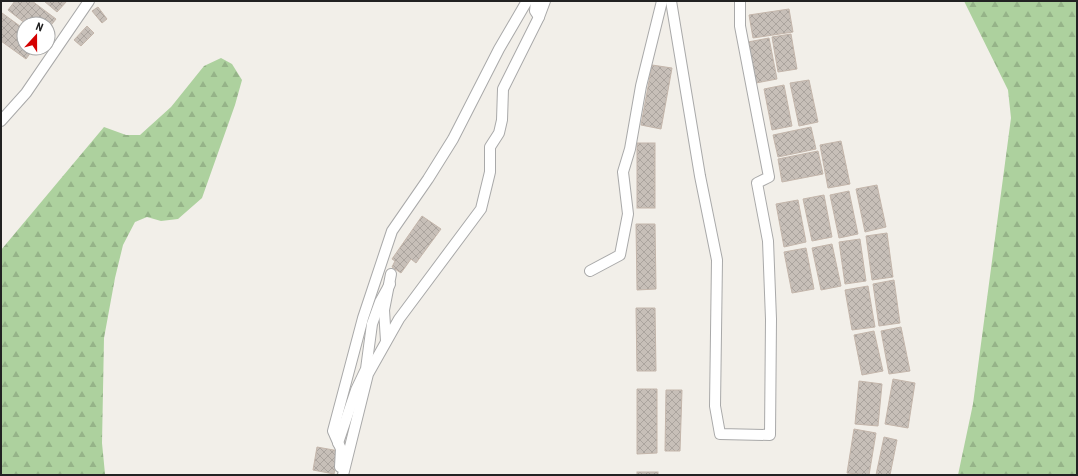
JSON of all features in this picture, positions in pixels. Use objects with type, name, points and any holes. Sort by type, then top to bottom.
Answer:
[{"type":"street","points":[[1,121],[26,92],[89,1]]},
{"type":"street","points":[[342,475],[341,449],[333,431],[363,318],[392,231],[428,180],[453,139],[498,49],[527,1]]},
{"type":"street","points":[[536,1],[535,11],[539,17]]},
{"type":"street","points":[[342,475],[368,374],[399,319],[481,209],[490,172],[490,147],[499,133],[502,120],[503,89],[539,17],[545,1]]},
{"type":"street","points":[[590,271],[620,256],[628,214],[623,172],[630,149],[641,86],[662,1]]},
{"type":"street","points":[[671,1],[700,176],[717,260],[715,345],[716,413],[720,434],[751,436],[770,435],[771,318],[768,240],[757,183],[770,177],[740,26],[740,1]]},
{"type":"street","points":[[386,341],[384,310],[391,274]]},
{"type":"street","points":[[338,443],[356,390],[366,369],[372,324],[380,302],[390,284]]},
{"type":"green space","points":[[964,1],[1077,1],[1077,475],[958,475],[973,404],[1011,118],[1008,90]]},
{"type":"green space","points":[[221,58],[232,64],[242,80],[235,105],[202,198],[178,219],[161,221],[147,217],[135,222],[123,245],[115,278],[104,338],[102,443],[105,474],[107,475],[1,475],[1,250],[104,127],[126,135],[140,135],[171,107],[204,66]]},
{"type":"building","points":[[15,1],[32,1],[52,16],[16,16],[8,10]]},
{"type":"building","points":[[44,1],[67,1],[57,12]]},
{"type":"building","points":[[98,7],[107,19],[102,23],[92,11]]},
{"type":"building","points":[[789,9],[793,32],[753,38],[749,15]]},
{"type":"building","points":[[2,13],[16,23],[16,52],[1,41]]},
{"type":"building","points":[[87,26],[94,33],[81,46],[74,40]]},
{"type":"building","points":[[791,34],[797,69],[778,72],[772,37]]},
{"type":"building","points":[[769,38],[777,79],[756,83],[748,42]]},
{"type":"building","points":[[652,65],[672,68],[661,129],[641,125]]},
{"type":"building","points":[[809,80],[818,122],[799,126],[790,83]]},
{"type":"building","points":[[784,85],[792,126],[772,130],[764,89]]},
{"type":"building","points":[[811,127],[816,149],[778,157],[773,135]]},
{"type":"building","points":[[841,141],[850,184],[828,188],[820,145]]},
{"type":"building","points":[[637,143],[655,143],[655,208],[637,208]]},
{"type":"building","points":[[818,151],[823,174],[782,182],[778,159]]},
{"type":"building","points":[[877,185],[886,227],[865,232],[856,189]]},
{"type":"building","points":[[849,191],[858,234],[839,238],[830,195]]},
{"type":"building","points":[[824,195],[832,237],[812,241],[803,199]]},
{"type":"building","points":[[798,200],[806,242],[784,247],[776,204]]},
{"type":"building","points":[[422,216],[441,229],[416,263],[411,259],[401,273],[392,267],[395,261],[392,259]]},
{"type":"building","points":[[636,224],[655,224],[656,289],[637,290]]},
{"type":"building","points":[[887,233],[893,277],[872,280],[866,236]]},
{"type":"building","points":[[860,239],[866,281],[845,284],[839,242]]},
{"type":"building","points":[[832,244],[841,286],[821,290],[812,248]]},
{"type":"building","points":[[806,248],[814,289],[792,293],[784,252]]},
{"type":"building","points":[[894,280],[900,323],[879,326],[873,284]]},
{"type":"building","points":[[868,286],[875,327],[852,330],[845,290]]},
{"type":"building","points":[[636,308],[655,308],[656,371],[637,371]]},
{"type":"building","points":[[901,327],[910,371],[889,374],[881,331]]},
{"type":"building","points":[[874,331],[883,371],[862,375],[854,335]]},
{"type":"building","points":[[893,379],[915,383],[908,428],[885,424]]},
{"type":"building","points":[[859,381],[882,384],[878,426],[855,424]]},
{"type":"building","points":[[637,389],[657,389],[657,453],[637,454]]},
{"type":"building","points":[[666,390],[682,390],[680,451],[665,451]]},
{"type":"building","points":[[854,429],[876,433],[869,475],[847,473]]},
{"type":"building","points":[[884,437],[897,440],[890,475],[876,475]]},
{"type":"building","points":[[317,447],[339,451],[334,474],[313,470]]},
{"type":"building","points":[[637,472],[658,472],[658,475],[637,475]]}]
